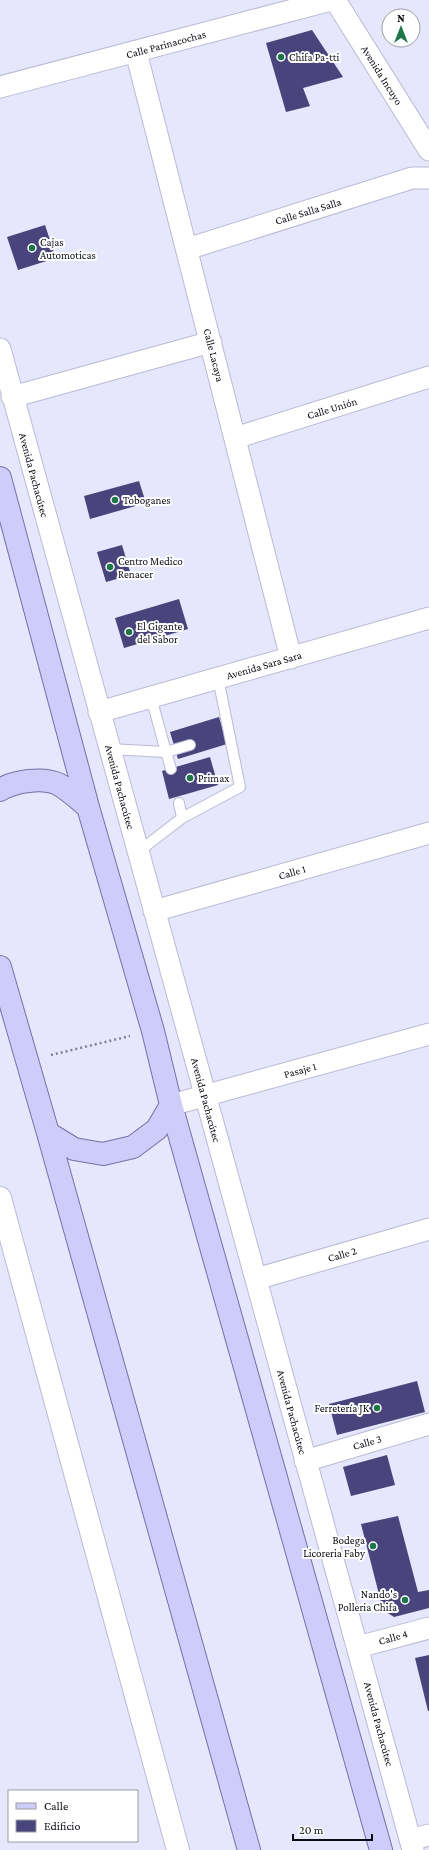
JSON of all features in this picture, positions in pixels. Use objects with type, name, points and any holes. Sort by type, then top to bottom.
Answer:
[{"type":"main road","points":[[0,478],[88,807],[153,1031],[171,1105],[381,1850]]},
{"type":"main road","points":[[0,790],[8,785],[32,780],[57,784],[88,807]]},
{"type":"main road","points":[[0,967],[249,1850]]},
{"type":"main road","points":[[48,1133],[74,1149],[103,1154],[133,1147],[157,1129],[171,1105]]},
{"type":"street","name":"Calle Parinacochas","points":[[0,87],[331,0]]},
{"type":"street","name":"Avenida Incuyo","points":[[335,0],[429,150]]},
{"type":"street","name":"Calle Lacaya","points":[[136,52],[211,342],[290,658]]},
{"type":"street","name":"Calle Salla Salla","points":[[187,249],[412,178],[429,178]]},
{"type":"street","points":[[12,397],[211,342]]},
{"type":"street","name":"Avenida Pachacútec","points":[[0,349],[305,1461],[358,1647],[417,1842]]},
{"type":"street","name":"Calle Unión","points":[[235,438],[429,377]]},
{"type":"street","name":"Avenida Sara Sara","points":[[99,712],[429,618]]},
{"type":"street","name":"Calle 1","points":[[154,911],[429,833]]},
{"type":"street","name":"Pasaje 1","points":[[171,1105],[429,1034]]},
{"type":"street","points":[[0,1198],[178,1850]]},
{"type":"street","name":"Calle 2","points":[[256,1280],[429,1229]]},
{"type":"street","name":"Calle 3","points":[[305,1461],[429,1424]]},
{"type":"street","name":"Calle 4","points":[[358,1647],[429,1628]]},
{"type":"lane","points":[[138,852],[182,818],[240,787],[226,734],[218,678]]},
{"type":"lane","points":[[151,697],[171,769]]},
{"type":"lane","points":[[109,749],[166,752],[190,745]]},
{"type":"lane","points":[[179,803],[182,818]]},
{"type":"path","points":[[27,1061],[153,1031]]},
{"type":"building","points":[[312,30],[343,77],[303,88],[310,106],[286,112],[266,43]]},
{"type":"building","name":"Cajas Automoticas","points":[[45,225],[56,258],[18,270],[7,237]]},
{"type":"building","name":"Toboganes","points":[[139,481],[146,503],[90,519],[84,496]]},
{"type":"building","points":[[122,545],[131,575],[106,582],[97,552]]},
{"type":"building","points":[[179,599],[188,629],[124,648],[115,618]]},
{"type":"building","name":"Primax","points":[[219,717],[227,744],[178,759],[170,732]]},
{"type":"building","name":"Primax","points":[[210,757],[218,785],[169,799],[162,771]]},
{"type":"building","name":"Ferretería JK","points":[[417,1381],[425,1412],[337,1435],[329,1404]]},
{"type":"building","points":[[387,1455],[395,1485],[351,1496],[343,1467]]},
{"type":"building","points":[[398,1516],[418,1592],[429,1590],[429,1608],[394,1617],[383,1610],[361,1524]]},
{"type":"building","points":[[429,1655],[429,1711],[428,1711],[415,1658]]},
{"type":"place","name":"Chifa Pa-tti","points":[[281,57]]},
{"type":"place","name":"Cajas Automoticas","points":[[32,248]]},
{"type":"place","name":"Toboganes","points":[[115,500]]},
{"type":"place","name":"Centro Medico Renacer","points":[[110,567]]},
{"type":"place","name":"El Gigante del Sabor","points":[[129,632]]},
{"type":"place","name":"Primax","points":[[190,778]]},
{"type":"place","name":"Ferretería JK","points":[[377,1408]]},
{"type":"place","name":"Bodega Licoreria Faby","points":[[373,1546]]},
{"type":"place","name":"Nando's Polleria Chifa","points":[[405,1600]]}]
